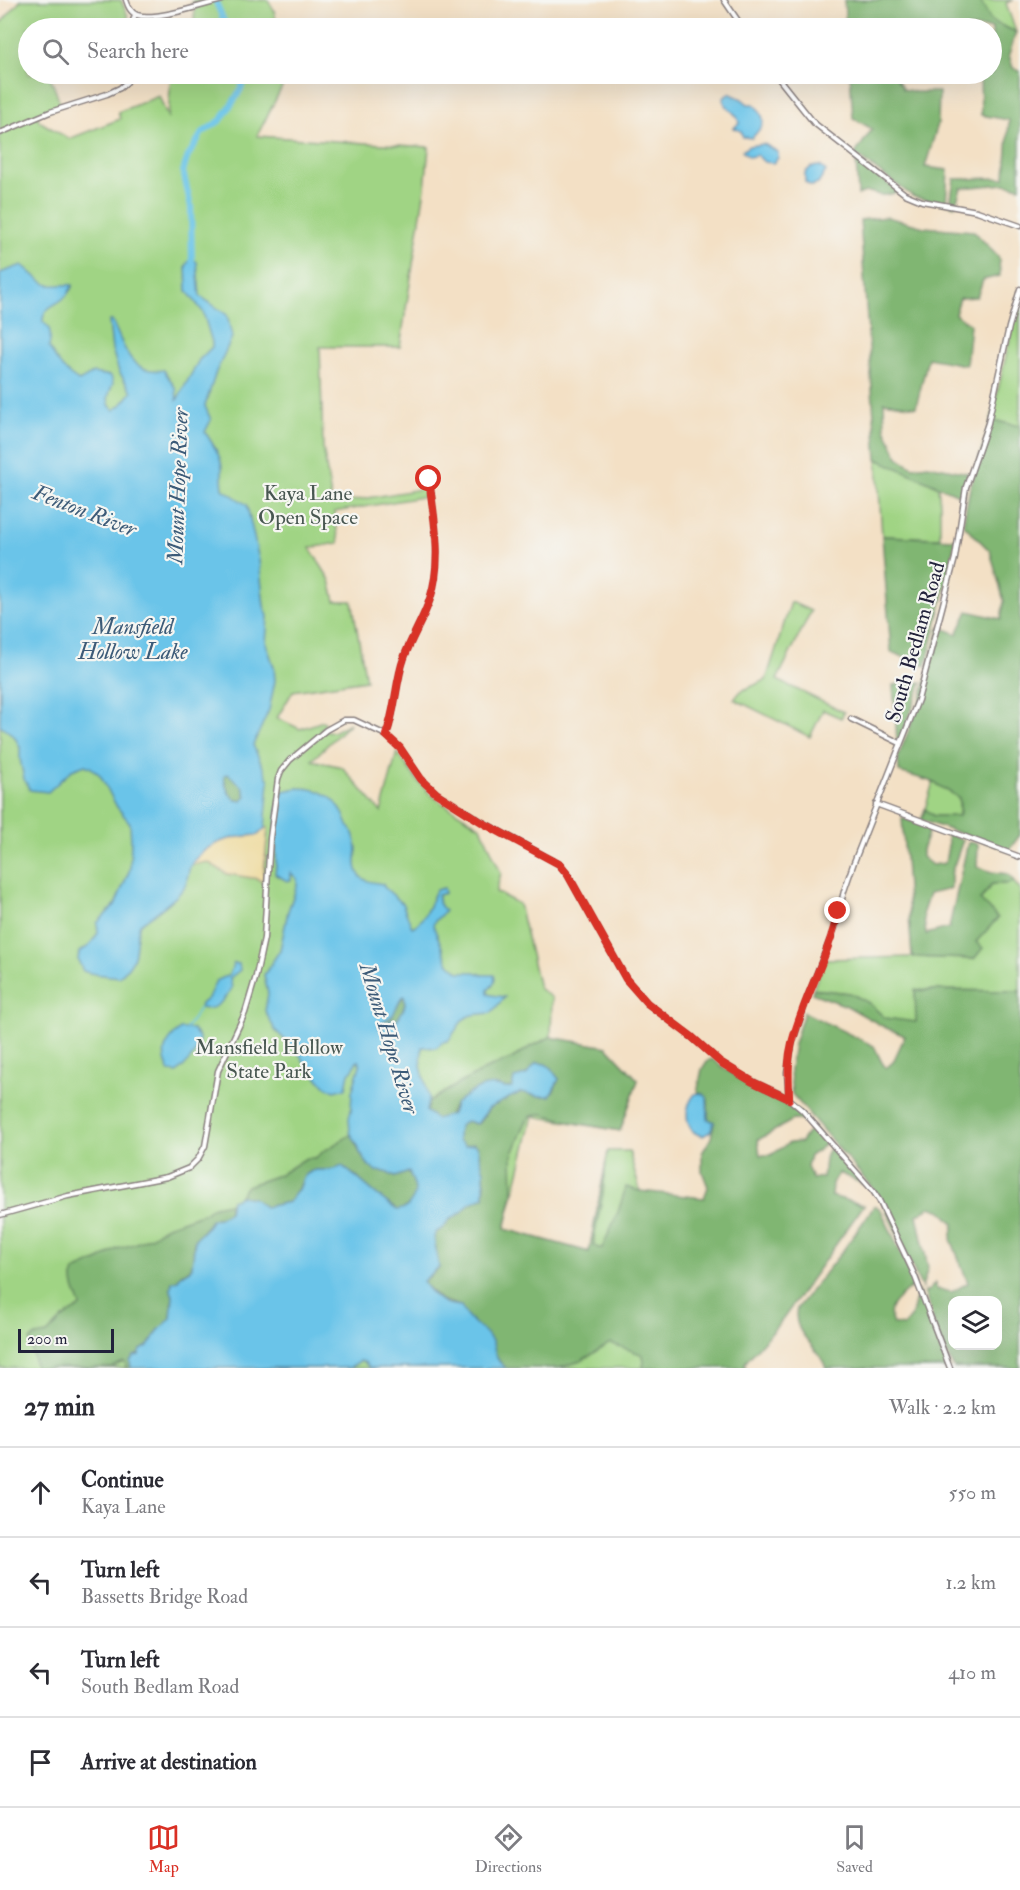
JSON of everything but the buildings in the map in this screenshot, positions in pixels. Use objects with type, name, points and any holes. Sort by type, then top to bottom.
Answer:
[{"type":"street","points":[[126,0],[135,14],[153,15],[222,0]]},
{"type":"street","points":[[724,0],[736,18]]},
{"type":"street","points":[[134,18],[135,14]]},
{"type":"street","points":[[0,133],[50,111],[107,93],[125,84]]},
{"type":"street","points":[[783,84],[814,123],[905,194],[922,201],[977,211],[1020,226]]},
{"type":"street","name":"South Bedlam Road","points":[[789,1099],[787,1073],[792,1044],[835,927],[844,891],[926,675],[955,558],[966,487],[988,423],[1009,327],[1020,289]]},
{"type":"street","points":[[386,735],[393,716],[403,660],[435,584],[436,541],[427,473]]},
{"type":"street","points":[[851,719],[900,743]]},
{"type":"street","points":[[0,1215],[75,1194],[167,1177],[182,1172],[198,1159],[207,1139],[220,1066],[245,1012],[261,955],[270,838],[277,783],[281,771],[290,760],[337,723],[354,720],[386,735],[400,748],[421,779],[436,793],[483,823],[559,864],[568,875],[626,979],[647,1003],[692,1037],[720,1062],[744,1077],[789,1099],[802,1110],[879,1200],[914,1274],[950,1368]]},
{"type":"street","points":[[876,804],[1020,857]]},
{"type":"green space","name":"Mansfield Hollow State Park","points":[[21,0],[121,0],[128,18],[18,18],[18,84],[53,84],[61,105],[37,114],[39,121],[69,139],[120,119],[118,112],[159,96],[168,118],[170,84],[282,84],[257,136],[429,147],[425,188],[400,347],[320,347],[323,447],[332,504],[427,488],[428,496],[334,512],[339,543],[310,548],[330,580],[335,601],[352,601],[366,680],[293,691],[277,718],[300,729],[323,721],[326,724],[320,729],[333,732],[350,723],[312,760],[342,767],[381,812],[397,752],[429,793],[481,827],[501,873],[496,892],[519,904],[539,988],[552,998],[551,1038],[607,1047],[638,1080],[620,1131],[533,1116],[505,1229],[589,1252],[608,1151],[629,1151],[642,1198],[715,1368],[0,1368],[0,24]]},
{"type":"green space","points":[[194,0],[268,0],[275,12],[275,18],[194,18],[195,3],[191,4]]},
{"type":"green space","points":[[844,0],[980,0],[989,18],[845,18]]},
{"type":"green space","points":[[980,0],[1013,0],[1006,3],[1016,32],[1002,26],[1002,18],[989,18]]},
{"type":"green space","points":[[1002,26],[1016,32],[1009,55],[1013,68],[1020,71],[1020,187],[1005,184],[961,188],[955,206],[950,205],[954,179],[1005,178],[1009,120],[981,115],[980,84],[1002,84]]},
{"type":"green space","points":[[851,84],[900,84],[903,89],[916,92],[939,92],[938,124],[925,167],[948,170],[946,204],[914,197],[855,154],[872,129],[853,118]]},
{"type":"green space","points":[[856,159],[898,192],[879,195],[865,192],[858,195]]},
{"type":"green space","points":[[887,217],[924,227],[974,231],[999,258],[1000,276],[983,280],[977,297],[960,298],[955,314],[970,324],[966,365],[928,358],[916,407],[884,402],[885,428],[898,457],[913,467],[928,465],[968,473],[963,497],[877,459],[860,220]]},
{"type":"green space","points":[[1020,295],[1020,426],[991,420]]},
{"type":"green space","points":[[991,420],[1020,426],[1020,835],[1009,850],[921,820],[925,809],[934,816],[959,816],[959,798],[933,782],[899,772],[898,757],[921,699],[940,627],[957,634],[968,611],[1001,619],[1004,601],[990,551],[963,524],[970,488]]},
{"type":"green space","points":[[877,459],[938,487],[940,538],[882,536]]},
{"type":"green space","points":[[882,536],[955,539],[952,561],[926,666],[891,652]]},
{"type":"green space","points":[[791,602],[811,611],[777,680],[844,712],[841,718],[823,710],[810,737],[734,699],[741,691],[766,680]]},
{"type":"green space","points":[[922,682],[900,741],[897,740],[893,685]]},
{"type":"green space","points":[[228,774],[243,787],[246,796],[242,801],[233,799],[229,793],[224,778],[224,775]]},
{"type":"green space","points":[[933,782],[959,797],[959,816],[934,816],[925,809]]},
{"type":"green space","points":[[902,818],[930,828],[922,850],[922,857],[932,865],[945,863],[948,846],[947,834],[963,840],[951,874],[951,889],[929,894],[923,912],[926,934],[949,928],[968,842],[978,844],[977,867],[1008,874],[1013,879],[1014,882],[1007,884],[992,884],[980,900],[998,918],[976,942],[983,948],[974,959],[912,957]]},
{"type":"green space","points":[[1014,882],[1020,890],[1020,991],[915,990],[917,1022],[885,1018],[869,1003],[850,993],[813,989],[825,959],[912,957],[974,959],[980,901],[992,884]]},
{"type":"green space","points":[[813,989],[850,993],[869,1003],[885,1018],[916,1022],[915,990],[1020,991],[1020,1368],[954,1368],[939,1338],[924,1292],[935,1283],[936,1289],[952,1292],[968,1283],[951,1239],[954,1224],[942,1211],[930,1207],[917,1215],[928,1268],[922,1288],[880,1197],[792,1094],[790,1069],[794,1044],[804,1012],[874,1046],[886,1068],[893,1062],[905,1036],[847,1006],[812,993]]},
{"type":"green space","points":[[404,996],[404,1006],[400,1016],[396,1021],[392,1019],[381,1031],[379,1026]]},
{"type":"green space","points":[[550,1037],[607,1047],[638,1080],[620,1131],[543,1114],[532,1115],[526,1122],[512,1156],[513,1194],[505,1229],[589,1252],[606,1162],[603,1194],[594,1238],[594,1245],[598,1248],[602,1248],[626,1187],[640,1191],[704,1198],[708,1187],[702,1171],[702,1153],[711,1138],[714,1122],[708,1119],[708,1100],[702,1093],[697,1093],[702,1069],[707,1061],[712,1059],[736,1076],[793,1106],[808,1121],[793,1120],[758,1140],[760,1155],[771,1155],[789,1143],[801,1142],[812,1126],[826,1142],[810,1156],[807,1166],[812,1179],[823,1177],[825,1159],[830,1147],[865,1185],[839,1173],[832,1183],[831,1196],[864,1205],[783,1319],[744,1364],[746,1368],[643,1368],[644,1360],[641,1354],[610,1343],[581,1361],[559,1368],[506,1368],[496,1357],[490,1339],[467,1316],[461,1306],[441,1300],[424,1284],[424,1280],[439,1267],[435,1233],[470,1203],[484,1197],[485,1182],[478,1147],[474,1144],[465,1146],[458,1140],[460,1126],[467,1121],[479,1123],[489,1108],[521,1092],[548,1096],[559,1079],[549,1066],[537,1063],[526,1075],[515,1078],[512,1088],[498,1086],[470,1095],[442,1117],[435,1119],[427,1112],[428,1102]]},
{"type":"green space","points":[[352,1134],[360,1153],[369,1166],[395,1177],[409,1172],[416,1190],[409,1205],[397,1210],[341,1166],[334,1169],[311,1171],[289,1202],[265,1207],[250,1198],[238,1198],[247,1186],[281,1174],[306,1158],[315,1158]]},
{"type":"green space","points":[[229,1203],[229,1212],[212,1219],[196,1238],[192,1267],[181,1274],[178,1280],[172,1282],[171,1318],[148,1346],[130,1361],[131,1368],[125,1368],[124,1362],[114,1368],[35,1368],[30,1340],[47,1334],[63,1318],[81,1306],[73,1284],[74,1271],[117,1249],[152,1236],[167,1226],[204,1213],[214,1206]]},
{"type":"green space","points":[[875,1205],[881,1210],[915,1284],[892,1306],[890,1311],[893,1324],[903,1326],[911,1318],[918,1291],[949,1368],[826,1368],[817,1352],[801,1333],[796,1317],[797,1308],[844,1249]]},
{"type":"sand","points":[[268,828],[263,883],[258,879],[227,874],[208,862],[191,865],[204,851],[220,842],[258,835]]},
{"type":"water","points":[[729,93],[748,104],[754,104],[761,114],[762,125],[752,138],[743,137],[741,131],[734,128],[739,123],[738,119],[723,99]]},
{"type":"water","points":[[764,144],[778,152],[778,158],[773,163],[764,162],[757,155],[749,157],[742,151],[749,146]]},
{"type":"water","points":[[820,166],[826,171],[818,184],[811,186],[805,182],[805,173],[811,167]]},
{"type":"water","name":"Mansfield Hollow Lake","points":[[191,258],[197,262],[200,296],[227,315],[232,337],[216,372],[205,406],[211,420],[205,432],[220,458],[223,489],[247,505],[259,560],[264,606],[268,616],[266,643],[274,667],[275,681],[269,710],[253,745],[269,781],[265,828],[258,835],[220,842],[196,858],[190,867],[186,884],[179,894],[140,924],[134,957],[119,977],[83,971],[78,960],[79,952],[89,946],[98,933],[97,923],[115,905],[130,869],[130,823],[117,807],[100,775],[85,765],[72,770],[48,792],[30,790],[24,779],[20,747],[14,736],[0,725],[0,273],[22,265],[46,284],[73,285],[65,297],[50,307],[43,317],[43,322],[50,333],[49,347],[62,367],[79,381],[93,373],[111,376],[113,384],[108,401],[114,410],[132,392],[119,372],[112,349],[109,321],[112,321],[125,349],[136,364],[152,370],[164,370],[176,389],[177,400],[199,360],[212,347],[203,312],[187,291],[186,266]],"holes":[[[228,774],[243,787],[246,796],[242,801],[236,800],[227,789],[224,775]]]},
{"type":"water","points":[[298,788],[316,790],[335,801],[354,837],[357,848],[356,867],[359,874],[366,880],[383,884],[402,903],[412,927],[424,916],[436,890],[444,888],[445,893],[438,895],[438,898],[445,911],[433,925],[448,962],[459,972],[494,975],[493,985],[488,993],[505,997],[491,1013],[473,1015],[464,1019],[448,1041],[436,1048],[422,1047],[421,1066],[429,1098],[426,1111],[436,1119],[452,1114],[455,1104],[480,1088],[497,1086],[512,1088],[514,1078],[526,1075],[536,1063],[548,1066],[559,1079],[550,1096],[521,1092],[489,1108],[477,1124],[467,1121],[460,1126],[458,1140],[465,1146],[474,1144],[478,1147],[484,1171],[484,1197],[470,1203],[435,1233],[439,1267],[423,1281],[435,1297],[449,1304],[461,1306],[470,1319],[490,1338],[496,1357],[506,1368],[370,1368],[360,1361],[349,1368],[131,1368],[130,1361],[134,1356],[139,1355],[141,1350],[148,1346],[171,1318],[172,1282],[178,1280],[192,1267],[195,1239],[212,1219],[229,1212],[231,1200],[241,1196],[253,1198],[265,1207],[289,1202],[308,1173],[342,1166],[397,1210],[406,1208],[415,1195],[415,1187],[409,1172],[395,1177],[386,1172],[375,1171],[360,1153],[350,1132],[352,1092],[360,1065],[359,1061],[349,1073],[346,1088],[335,1091],[328,1088],[310,1071],[300,1055],[275,1030],[265,1011],[268,994],[264,975],[280,950],[288,911],[297,886],[297,879],[291,873],[291,880],[287,881],[275,874],[277,811],[283,791]],"holes":[[[404,996],[404,1009],[397,1020],[392,1019],[384,1025],[381,1031],[379,1025],[393,1015]]]},
{"type":"water","points":[[234,963],[239,964],[240,970],[230,978],[232,988],[226,997],[215,1007],[200,1008],[216,981],[229,975]]},
{"type":"water","points":[[180,1029],[192,1029],[199,1037],[199,1043],[195,1053],[177,1073],[170,1072],[165,1059],[165,1048]]},
{"type":"water","points":[[701,1093],[707,1097],[708,1119],[714,1122],[710,1132],[703,1136],[692,1130],[687,1118],[691,1099],[695,1094]]},
{"type":"waterway","name":"Mount Hope River","points":[[215,0],[223,18]]},
{"type":"waterway","name":"Mount Hope River","points":[[192,264],[191,207],[183,171],[188,156],[202,133],[221,120],[242,84]]},
{"type":"waterway","points":[[186,1029],[200,1008]]},
{"type":"route","points":[[429,479],[436,541],[435,584],[403,660],[393,716],[386,735],[400,748],[421,779],[436,793],[479,820],[559,864],[568,875],[626,979],[647,1003],[692,1037],[720,1062],[753,1082],[789,1099],[787,1073],[792,1044],[835,927],[838,911]]},
{"type":"park label","name":"Kaya Lane Open Space","points":[[308,505]]},
{"type":"water label","name":"Fenton River","points":[[85,510]]}]
